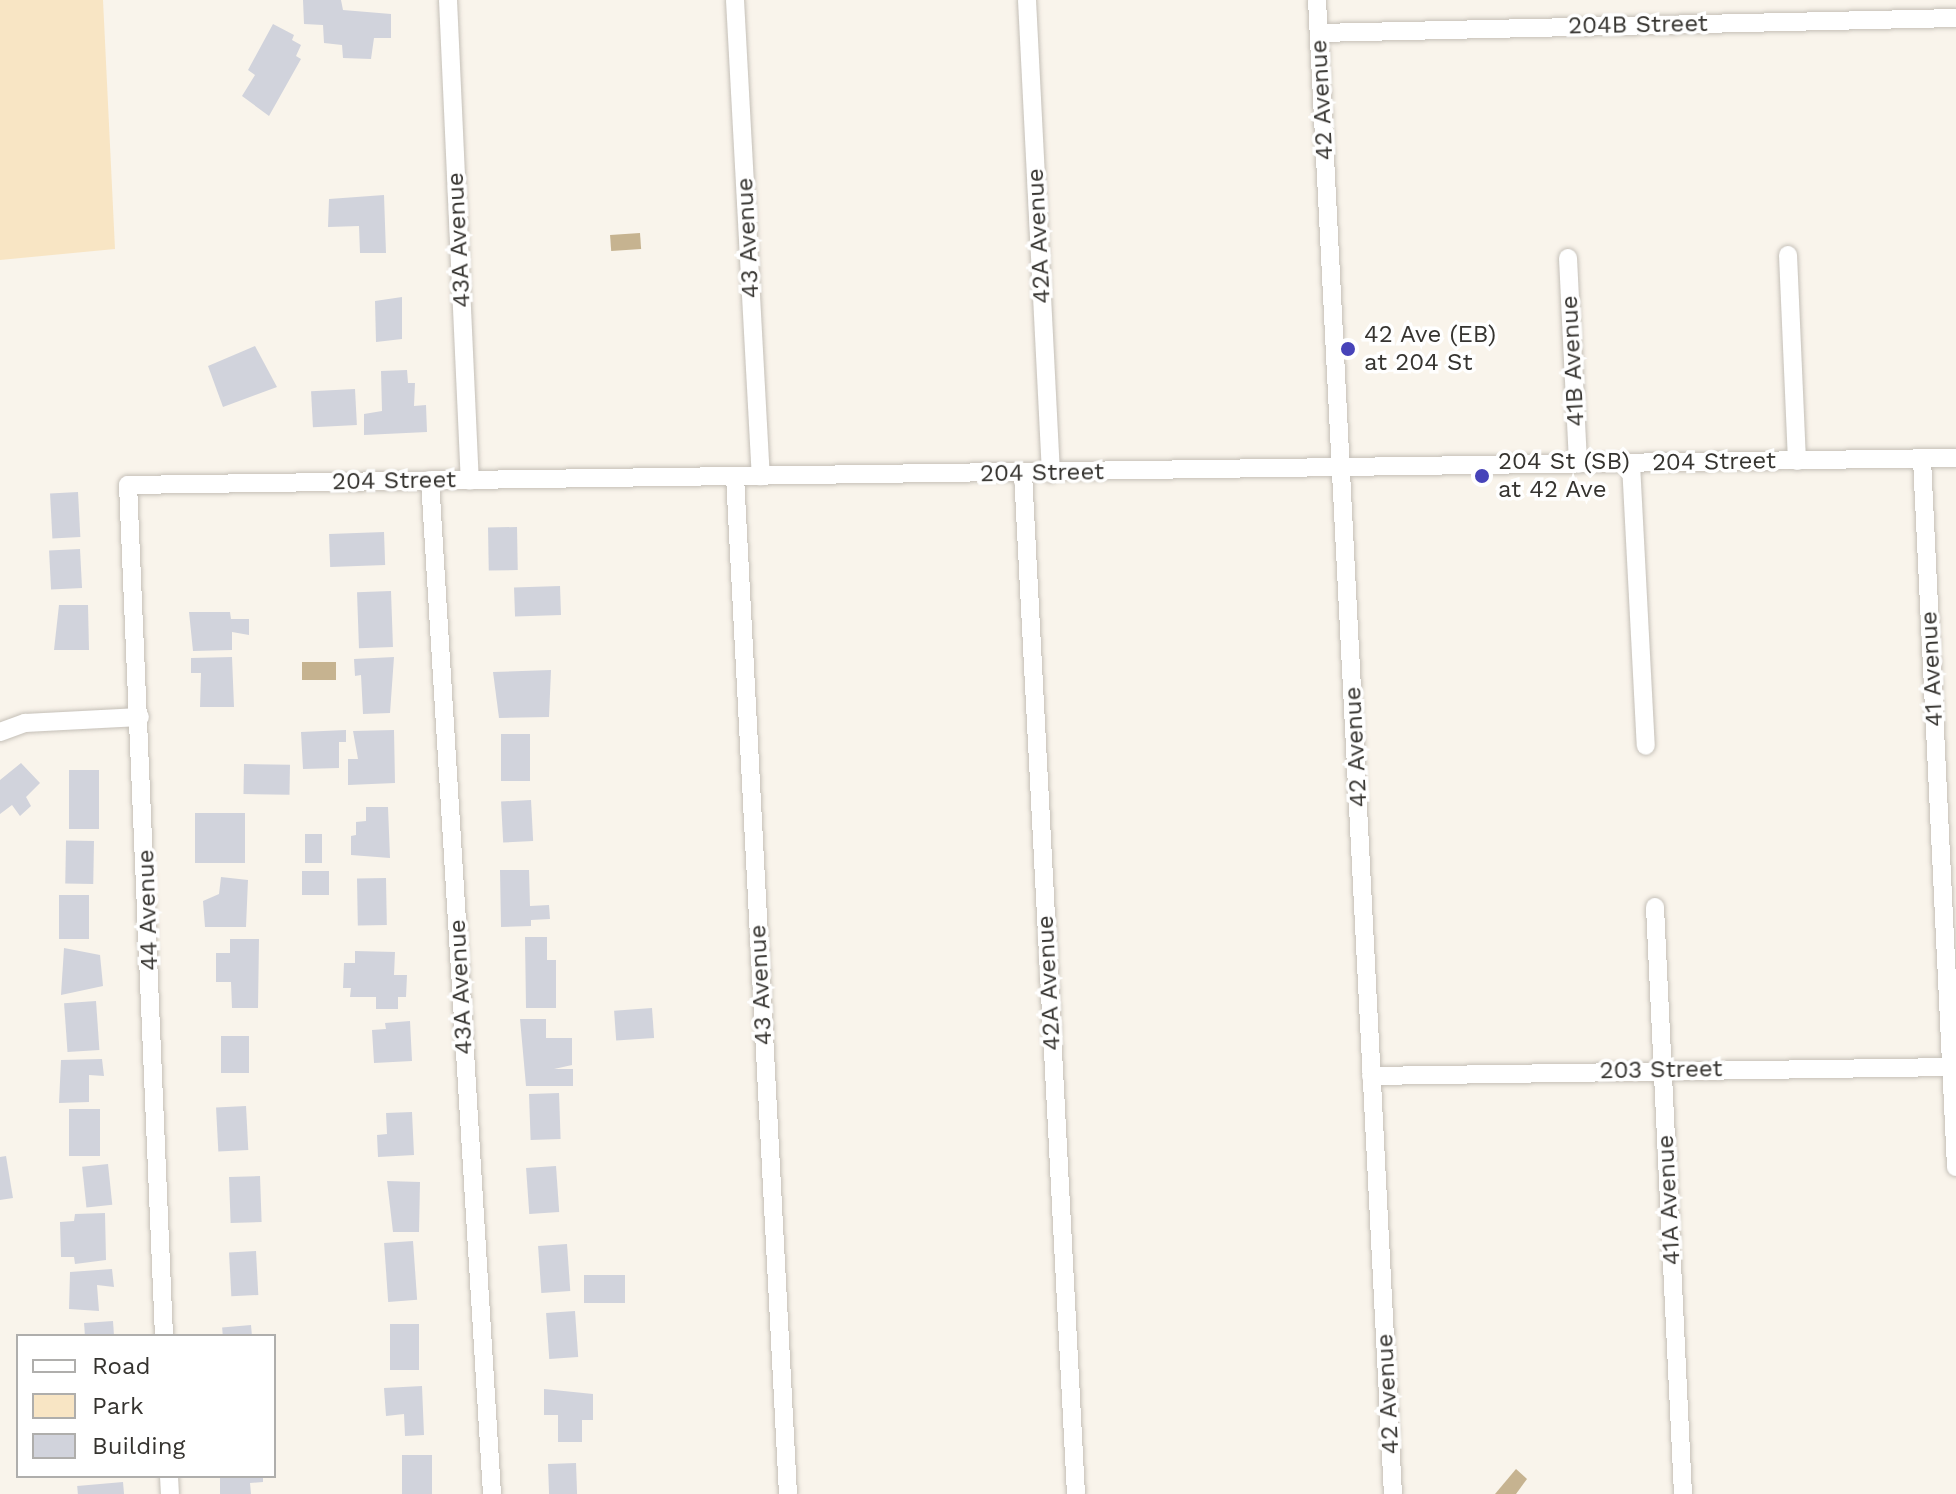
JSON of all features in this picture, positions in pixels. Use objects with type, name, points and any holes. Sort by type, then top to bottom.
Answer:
[{"type":"street","name":"43A Avenue","points":[[448,0],[470,480]]},
{"type":"street","name":"43 Avenue","points":[[735,0],[761,476]]},
{"type":"street","name":"42A Avenue","points":[[1027,0],[1051,473]]},
{"type":"street","name":"42 Avenue","points":[[1317,0],[1393,1494]]},
{"type":"street","name":"204B Street","points":[[1319,33],[1956,18]]},
{"type":"street","points":[[1788,255],[1797,461]]},
{"type":"street","name":"41B Avenue","points":[[1568,258],[1578,464]]},
{"type":"street","name":"204 Street","points":[[128,485],[1956,458]]},
{"type":"street","name":"41 Avenue","points":[[1922,459],[1956,1167]]},
{"type":"street","points":[[1631,464],[1646,746]]},
{"type":"street","name":"42A Avenue","points":[[1023,473],[1076,1494]]},
{"type":"street","name":"43 Avenue","points":[[735,476],[788,1494]]},
{"type":"street","name":"43A Avenue","points":[[430,480],[492,1494]]},
{"type":"street","name":"44 Avenue","points":[[128,485],[164,1334]]},
{"type":"street","points":[[0,732],[25,723],[140,717]]},
{"type":"street","name":"41A Avenue","points":[[1655,907],[1683,1494]]},
{"type":"street","name":"203 Street","points":[[1371,1076],[1662,1069],[1950,1067]]},
{"type":"green space","points":[[0,0],[103,0],[115,249],[0,260]]},
{"type":"shaded area","points":[[640,233],[641,249],[611,251],[610,235]]},
{"type":"shaded area","points":[[302,662],[336,662],[336,680],[302,680]]},
{"type":"shaded area","points":[[1516,1469],[1527,1479],[1516,1494],[1495,1494]]},
{"type":"building","points":[[303,0],[341,0],[343,10],[391,14],[391,38],[374,38],[371,59],[343,58],[342,45],[324,43],[323,25],[304,24]]},
{"type":"building","points":[[273,24],[294,35],[292,40],[301,45],[296,56],[301,59],[269,116],[242,96],[255,75],[248,70]]},
{"type":"building","points":[[384,195],[386,253],[360,253],[359,226],[328,227],[329,199]]},
{"type":"building","points":[[402,297],[402,339],[376,342],[375,301]]},
{"type":"building","points":[[255,346],[277,387],[223,407],[208,366]]},
{"type":"building","points":[[407,370],[408,383],[415,383],[414,406],[426,405],[427,432],[364,435],[364,414],[382,411],[381,371]]},
{"type":"building","points":[[355,389],[357,425],[313,427],[311,391]]},
{"type":"building","points":[[78,492],[80,537],[52,538],[50,493]]},
{"type":"building","points":[[517,527],[518,570],[489,570],[488,528]]},
{"type":"building","points":[[384,532],[385,565],[330,567],[329,534]]},
{"type":"building","points":[[80,549],[82,588],[51,590],[49,551]]},
{"type":"building","points":[[560,586],[561,615],[515,617],[514,588]]},
{"type":"building","points":[[391,591],[393,647],[359,648],[357,592]]},
{"type":"building","points":[[59,605],[88,605],[89,650],[54,650]]},
{"type":"building","points":[[189,612],[230,612],[231,619],[249,619],[249,635],[232,632],[232,650],[193,651]]},
{"type":"building","points":[[232,657],[234,707],[200,707],[201,673],[191,673],[191,658]]},
{"type":"building","points":[[394,657],[390,713],[363,714],[361,675],[355,676],[354,659]]},
{"type":"building","points":[[551,670],[549,717],[499,718],[493,672]]},
{"type":"building","points":[[346,730],[346,742],[339,742],[339,768],[303,769],[301,732]]},
{"type":"building","points":[[394,730],[395,783],[348,785],[348,759],[358,759],[353,731]]},
{"type":"building","points":[[501,734],[530,734],[530,781],[501,781]]},
{"type":"building","points":[[21,763],[40,783],[26,797],[31,806],[20,816],[12,805],[0,814],[0,780]]},
{"type":"building","points":[[244,764],[290,765],[289,795],[243,794]]},
{"type":"building","points":[[69,770],[99,770],[99,829],[69,829]]},
{"type":"building","points":[[531,800],[533,841],[503,843],[501,802]]},
{"type":"building","points":[[366,807],[388,807],[390,858],[351,855],[351,836],[356,835],[356,822],[366,821]]},
{"type":"building","points":[[195,813],[245,813],[245,863],[195,863]]},
{"type":"building","points":[[305,834],[322,834],[322,863],[305,863]]},
{"type":"building","points":[[66,841],[94,841],[93,884],[65,884]]},
{"type":"building","points":[[500,870],[529,870],[530,906],[549,905],[550,919],[531,920],[531,926],[501,927]]},
{"type":"building","points":[[302,871],[329,871],[329,895],[302,895]]},
{"type":"building","points":[[221,877],[248,880],[246,927],[205,927],[203,901],[219,894]]},
{"type":"building","points":[[386,878],[387,925],[358,925],[357,879]]},
{"type":"building","points":[[59,895],[89,895],[89,939],[59,939]]},
{"type":"building","points":[[525,937],[547,937],[547,960],[556,960],[556,1008],[526,1008]]},
{"type":"building","points":[[230,939],[259,939],[258,1008],[232,1008],[231,982],[216,982],[216,953],[230,953]]},
{"type":"building","points":[[64,948],[100,955],[103,986],[61,995]]},
{"type":"building","points":[[355,951],[395,952],[394,975],[407,975],[406,997],[398,997],[398,1009],[376,1009],[376,997],[350,997],[351,988],[343,988],[344,963],[355,963]]},
{"type":"building","points":[[96,1001],[99,1050],[67,1052],[64,1003]]},
{"type":"building","points":[[652,1008],[654,1038],[616,1041],[614,1011]]},
{"type":"building","points":[[520,1019],[546,1019],[546,1038],[572,1038],[572,1065],[554,1069],[573,1069],[573,1086],[526,1086]]},
{"type":"building","points":[[410,1021],[412,1061],[374,1063],[372,1030],[386,1029],[385,1023]]},
{"type":"building","points":[[221,1036],[249,1036],[249,1073],[221,1073]]},
{"type":"building","points":[[102,1059],[104,1076],[89,1075],[89,1102],[59,1103],[61,1060]]},
{"type":"building","points":[[559,1093],[561,1139],[531,1140],[529,1094]]},
{"type":"building","points":[[246,1106],[248,1150],[218,1152],[216,1108]]},
{"type":"building","points":[[69,1109],[100,1109],[100,1156],[69,1156]]},
{"type":"building","points":[[412,1112],[414,1155],[378,1157],[377,1135],[387,1134],[386,1113]]},
{"type":"building","points":[[6,1156],[13,1198],[0,1200],[0,1157]]},
{"type":"building","points":[[108,1164],[112,1205],[86,1207],[82,1167]]},
{"type":"building","points":[[556,1166],[559,1212],[529,1214],[526,1168]]},
{"type":"building","points":[[260,1176],[262,1222],[231,1223],[229,1177]]},
{"type":"building","points":[[387,1181],[420,1182],[419,1232],[393,1232]]},
{"type":"building","points":[[105,1213],[106,1260],[75,1264],[74,1257],[61,1257],[60,1222],[74,1221],[75,1214]]},
{"type":"building","points":[[413,1241],[417,1300],[388,1302],[384,1243]]},
{"type":"building","points":[[567,1244],[570,1291],[541,1293],[538,1246]]},
{"type":"building","points":[[256,1251],[258,1295],[231,1296],[229,1252]]},
{"type":"building","points":[[112,1269],[114,1287],[97,1285],[99,1311],[69,1309],[70,1272]]},
{"type":"building","points":[[584,1275],[625,1275],[625,1303],[584,1303]]},
{"type":"building","points":[[575,1311],[578,1357],[549,1359],[546,1313]]},
{"type":"building","points":[[113,1321],[114,1334],[85,1334],[84,1323]]},
{"type":"building","points":[[390,1324],[419,1324],[419,1370],[390,1370]]},
{"type":"building","points":[[251,1325],[252,1334],[223,1334],[222,1328]]},
{"type":"building","points":[[422,1386],[424,1435],[405,1436],[404,1414],[386,1416],[384,1388]]},
{"type":"building","points":[[544,1389],[593,1394],[593,1420],[582,1420],[582,1442],[558,1442],[558,1415],[544,1415]]},
{"type":"building","points":[[402,1455],[432,1455],[432,1494],[402,1494]]},
{"type":"building","points":[[576,1463],[577,1494],[549,1494],[548,1464]]},
{"type":"building","points":[[220,1478],[263,1478],[263,1482],[250,1483],[251,1494],[220,1494]]},
{"type":"building","points":[[123,1482],[124,1494],[78,1494],[77,1486]]},
{"type":"place","name":"42 Ave (EB) at 204 St","points":[[1348,349]]},
{"type":"place","name":"204 St (SB) at 42 Ave","points":[[1482,476]]}]
